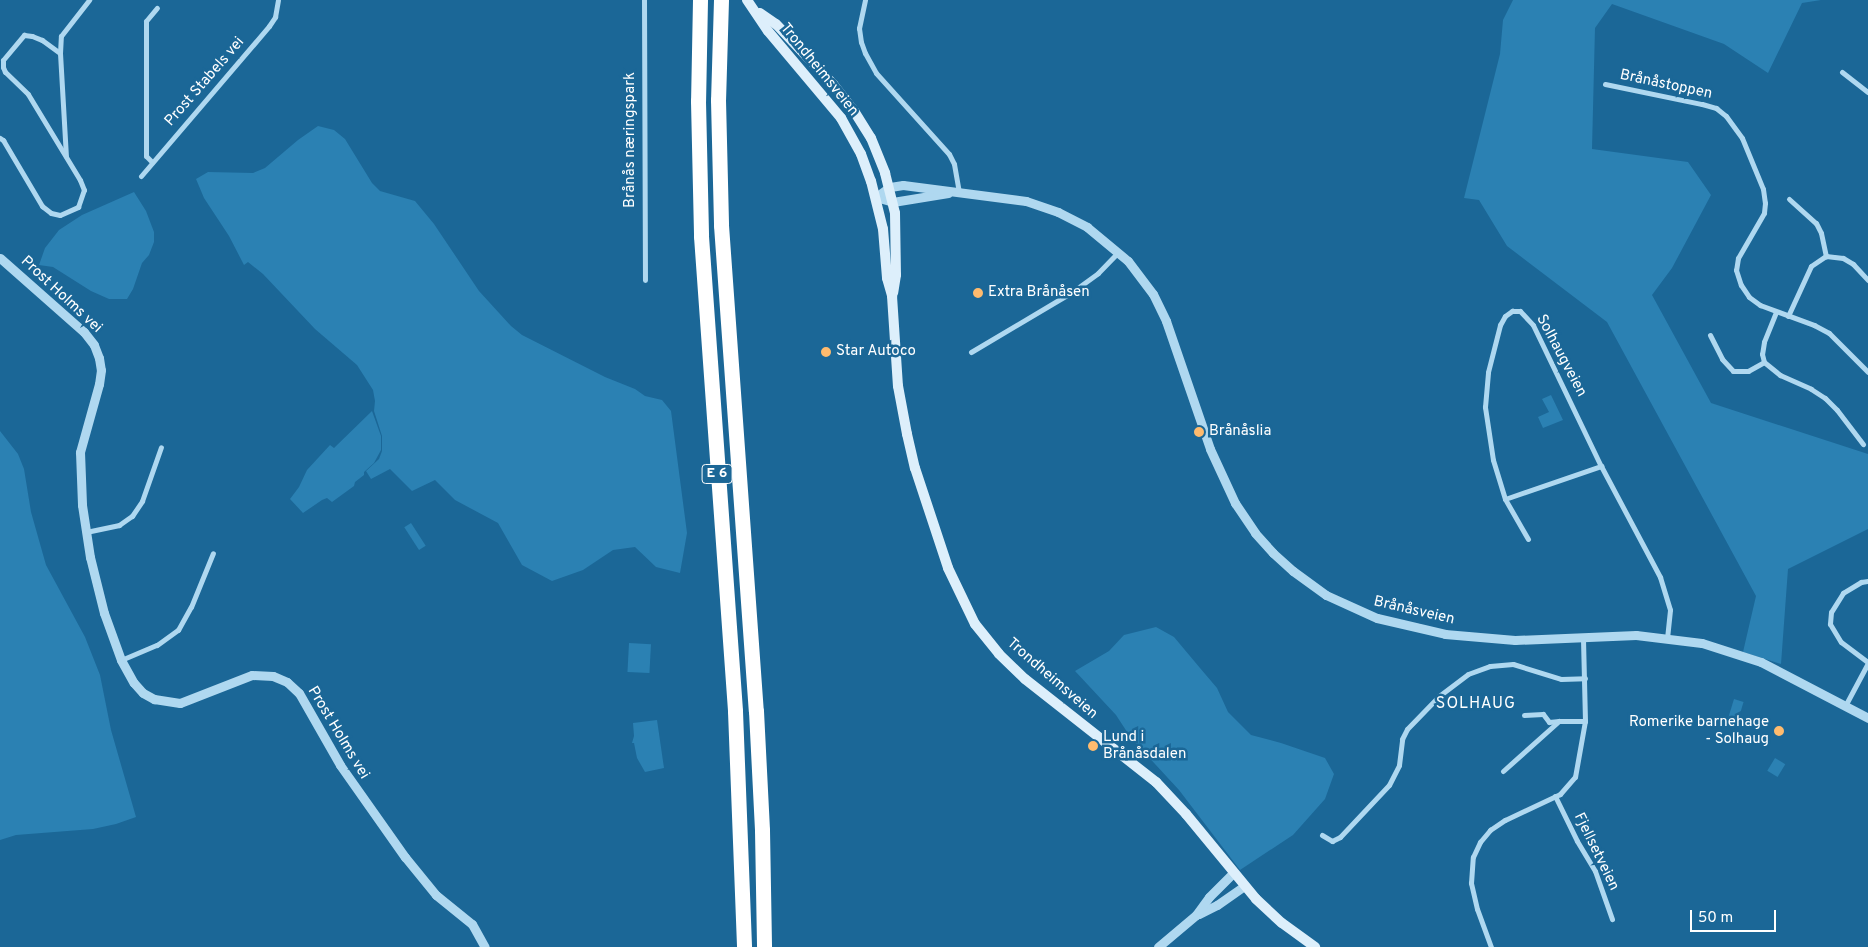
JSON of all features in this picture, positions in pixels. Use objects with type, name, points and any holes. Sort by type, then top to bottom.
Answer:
[{"type":"highway","name":"E 6","points":[[700,0],[698,101],[701,236],[735,711],[742,833],[744,947]]},
{"type":"highway","name":"E 6","points":[[721,6],[718,100],[721,225],[756,711],[762,830],[764,947]]},
{"type":"main road","name":"Trondheimsveien","points":[[750,4],[776,24],[844,98],[871,138],[890,188],[893,202],[897,250],[896,276],[892,296]]},
{"type":"main road","name":"Trondheimsveien","points":[[750,4],[768,31],[821,93],[848,129],[863,159],[876,197],[883,228],[887,278],[892,296],[898,386],[916,468],[954,583],[975,624],[999,654],[1025,679],[1161,786],[1244,886],[1276,918],[1314,947]]},
{"type":"street","points":[[66,156],[60,53],[61,36],[89,0]]},
{"type":"street","name":"Prost Stabels vei","points":[[141,176],[269,26],[275,17],[278,0]]},
{"type":"street","name":"Brånås næringspark","points":[[644,0],[645,280]]},
{"type":"street","points":[[865,0],[859,28],[865,53],[876,73],[949,154],[954,164],[959,193]]},
{"type":"street","points":[[152,162],[146,156],[146,21],[158,8]]},
{"type":"street","points":[[0,138],[4,140],[42,206],[56,215],[74,210],[83,197],[84,190],[80,180],[24,88],[5,72],[3,67],[3,60],[24,35],[42,40],[60,53]]},
{"type":"street","points":[[1842,72],[1868,92]]},
{"type":"street","name":"Brånåstoppen","points":[[1605,84],[1716,108],[1735,126],[1760,182],[1765,203],[1764,213],[1738,258],[1736,270],[1741,285],[1749,297],[1776,312],[1814,325],[1829,333],[1868,372]]},
{"type":"street","name":"Brånåsveien","points":[[876,197],[890,188],[920,186],[948,193]]},
{"type":"street","name":"Brånåsveien","points":[[876,197],[893,202],[948,193],[1013,198],[1043,206],[1087,226],[1119,251],[1145,282],[1163,314],[1213,456],[1234,503],[1264,544],[1293,571],[1338,601],[1363,613],[1408,627],[1445,634],[1496,639],[1636,635],[1667,637],[1702,643],[1745,656],[1792,677],[1868,718]]},
{"type":"street","points":[[1790,200],[1816,223],[1826,256]]},
{"type":"street","points":[[971,352],[1072,292],[1098,273],[1119,251]]},
{"type":"street","points":[[1788,316],[1811,266],[1826,256],[1843,258],[1853,264],[1868,280]]},
{"type":"street","name":"Prost Holms vei","points":[[0,258],[84,332],[94,344],[99,358],[101,370],[99,384],[80,452],[80,487],[86,532],[104,613],[121,660],[130,676],[143,692],[165,703],[180,703],[192,700],[252,675],[273,676],[292,685],[302,698],[340,765],[405,857],[436,895],[472,924],[485,947]]},
{"type":"street","name":"Solhaugveien","points":[[1528,539],[1505,499],[1493,460],[1486,407],[1488,372],[1494,342],[1505,316],[1512,311],[1520,310],[1533,325],[1601,466],[1664,586],[1670,610],[1667,637]]},
{"type":"street","points":[[1776,312],[1764,342],[1762,354],[1764,362],[1780,375],[1811,389],[1825,398],[1837,410],[1863,444]]},
{"type":"street","points":[[1710,335],[1722,359],[1733,371],[1748,371],[1764,362]]},
{"type":"street","points":[[86,532],[119,525],[132,516],[142,500],[161,447]]},
{"type":"street","points":[[1505,499],[1601,466]]},
{"type":"street","points":[[121,660],[157,645],[178,630],[188,613],[213,553]]},
{"type":"street","points":[[1845,706],[1868,662],[1841,642],[1830,624],[1831,612],[1843,593],[1868,580]]},
{"type":"street","points":[[1491,947],[1477,909],[1471,884],[1471,866],[1476,849],[1496,825],[1555,796],[1568,787],[1575,777],[1585,720],[1583,637]]},
{"type":"street","points":[[1322,836],[1332,841],[1340,837],[1389,785],[1399,765],[1402,739],[1407,729],[1458,680],[1490,666],[1513,664],[1561,679],[1585,678]]},
{"type":"street","points":[[1524,715],[1543,714],[1549,722],[1585,720]]},
{"type":"street","points":[[1503,771],[1559,721]]},
{"type":"street","name":"Fjellsetveien","points":[[1555,796],[1577,841],[1595,871],[1612,919]]},
{"type":"street","points":[[1158,947],[1196,915],[1209,897],[1233,873]]},
{"type":"street","points":[[1196,915],[1217,905],[1244,886]]},
{"type":"shaded area","points":[[1513,0],[1821,0],[1802,3],[1768,73],[1724,44],[1612,4],[1595,28],[1592,149],[1688,162],[1711,195],[1672,268],[1652,295],[1711,403],[1868,454],[1868,529],[1788,569],[1781,664],[1743,652],[1756,596],[1607,322],[1507,246],[1479,200],[1464,198],[1500,54],[1503,20]]},
{"type":"shaded area","points":[[318,126],[334,130],[345,139],[372,183],[380,191],[415,201],[434,224],[479,291],[511,326],[522,335],[605,377],[635,389],[645,396],[662,400],[671,411],[687,533],[680,573],[656,567],[635,547],[613,550],[583,570],[552,581],[522,565],[498,523],[455,500],[435,480],[412,491],[390,469],[371,479],[366,471],[379,459],[382,451],[382,436],[374,411],[373,390],[357,365],[315,329],[263,274],[248,262],[244,265],[229,236],[204,198],[196,179],[208,172],[253,173],[265,168]]},
{"type":"shaded area","points":[[134,192],[146,211],[154,232],[154,242],[149,255],[142,263],[133,289],[127,299],[109,299],[91,291],[53,267],[39,265],[45,248],[59,230],[82,215]]},
{"type":"shaded area","points":[[1551,395],[1563,420],[1543,428],[1538,417],[1549,412],[1542,399]]},
{"type":"shaded area","points":[[372,411],[381,436],[381,450],[374,463],[355,482],[354,486],[332,502],[327,498],[303,513],[290,499],[299,487],[307,470],[330,445],[334,448]]},
{"type":"shaded area","points":[[0,431],[18,454],[24,469],[31,512],[46,565],[85,637],[100,675],[111,730],[136,817],[116,824],[93,829],[16,835],[0,840]]},
{"type":"shaded area","points":[[411,523],[426,546],[419,550],[404,527]]},
{"type":"shaded area","points":[[1156,627],[1174,637],[1217,688],[1228,712],[1251,735],[1325,758],[1334,774],[1325,799],[1293,835],[1240,870],[1179,790],[1131,738],[1116,715],[1075,671],[1109,651],[1124,635]]},
{"type":"shaded area","points":[[629,643],[651,644],[649,673],[627,672]]},
{"type":"shaded area","points":[[1734,699],[1744,702],[1737,723],[1728,720]]},
{"type":"shaded area","points":[[657,720],[664,768],[645,772],[637,758],[634,743],[632,743],[634,736],[633,723]]},
{"type":"shaded area","points":[[1775,758],[1785,764],[1778,777],[1767,771]]},
{"type":"place","name":"Extra Brånåsen","points":[[978,293]]},
{"type":"place","name":"Star Autoco","points":[[826,352]]},
{"type":"place","name":"Brånåslia","points":[[1199,432]]},
{"type":"place","name":"Romerike barnehage - Solhaug","points":[[1779,731]]},
{"type":"place","name":"Lund i Brånåsdalen","points":[[1093,746]]},
{"type":"district","name":"SOLHAUG","points":[[1476,704]]}]
